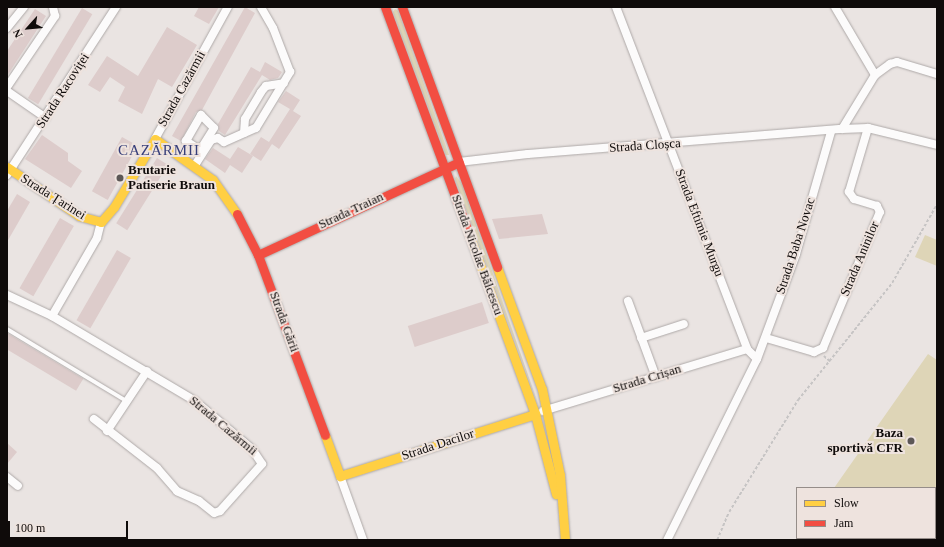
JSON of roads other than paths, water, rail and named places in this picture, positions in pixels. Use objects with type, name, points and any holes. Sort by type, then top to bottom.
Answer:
[{"type":"main road","name":"Strada Nicolae Bălcescu","points":[[385,7],[535,414],[560,505],[565,540]]},
{"type":"main road","name":"Strada Nicolae Bălcescu","points":[[402,7],[528,347],[547,409],[560,475],[560,505]]},
{"type":"main road","name":"Strada Gării","points":[[155,139],[196,165],[222,188],[258,254],[340,476]]},
{"type":"main road","name":"Strada Cazărmii","points":[[101,222],[114,207],[155,139]]},
{"type":"main road","name":"Strada Traian","points":[[258,254],[459,162]]},
{"type":"main road","name":"Strada Țarinei","points":[[8,170],[79,216],[101,222]]},
{"type":"main road","name":"Strada Dacilor","points":[[340,476],[535,414]]},
{"type":"street","points":[[7,28],[24,7]]},
{"type":"street","points":[[7,88],[55,16],[53,7]]},
{"type":"street","name":"Strada Racoviței","points":[[8,170],[46,118],[116,7]]},
{"type":"street","name":"Strada Cazărmii","points":[[155,139],[228,7]]},
{"type":"street","points":[[196,165],[211,140],[218,138],[224,142],[256,128],[290,72],[287,62],[261,7]]},
{"type":"street","name":"Strada Eftimie Murgu","points":[[616,7],[670,144],[747,349]]},
{"type":"street","points":[[835,7],[875,75]]},
{"type":"street","points":[[842,129],[875,75],[897,62],[937,74]]},
{"type":"street","points":[[244,133],[245,119],[261,92],[266,86],[284,82]]},
{"type":"street","points":[[7,91],[46,118]]},
{"type":"street","points":[[868,128],[937,145]]},
{"type":"street","name":"Strada Cloșca","points":[[459,162],[528,154],[868,128]]},
{"type":"street","name":"Strada Aninilor","points":[[766,338],[814,352],[823,348],[880,212],[877,206],[854,199],[849,192],[868,128]]},
{"type":"street","name":"Strada Baba Novac","points":[[667,540],[766,338],[796,254],[831,132]]},
{"type":"street","name":"Strada Cazărmii","points":[[52,316],[97,238],[101,222]]},
{"type":"street","name":"Strada Cazărmii","points":[[7,295],[52,316],[147,371],[195,401],[235,433],[259,455],[262,460],[260,468],[220,512],[214,513],[199,501],[176,491],[157,468],[94,419]]},
{"type":"street","points":[[628,301],[656,377]]},
{"type":"street","points":[[641,338],[684,324]]},
{"type":"street","points":[[747,349],[757,359]]},
{"type":"street","name":"Strada Crișan","points":[[535,414],[547,409],[747,349]]},
{"type":"street","points":[[108,431],[147,371]]},
{"type":"street","name":"Strada Gării","points":[[340,476],[363,540]]},
{"type":"street","points":[[7,477],[18,486]]},
{"type":"lane","points":[[7,329],[128,402]]},
{"type":"place","name":"Brutarie Patiserie Braun","points":[[120,178]]},
{"type":"place","name":"Baza sportivă CFR","points":[[911,441]]},
{"type":"district","name":"CAZĂRMII","points":[[159,151]]}]
